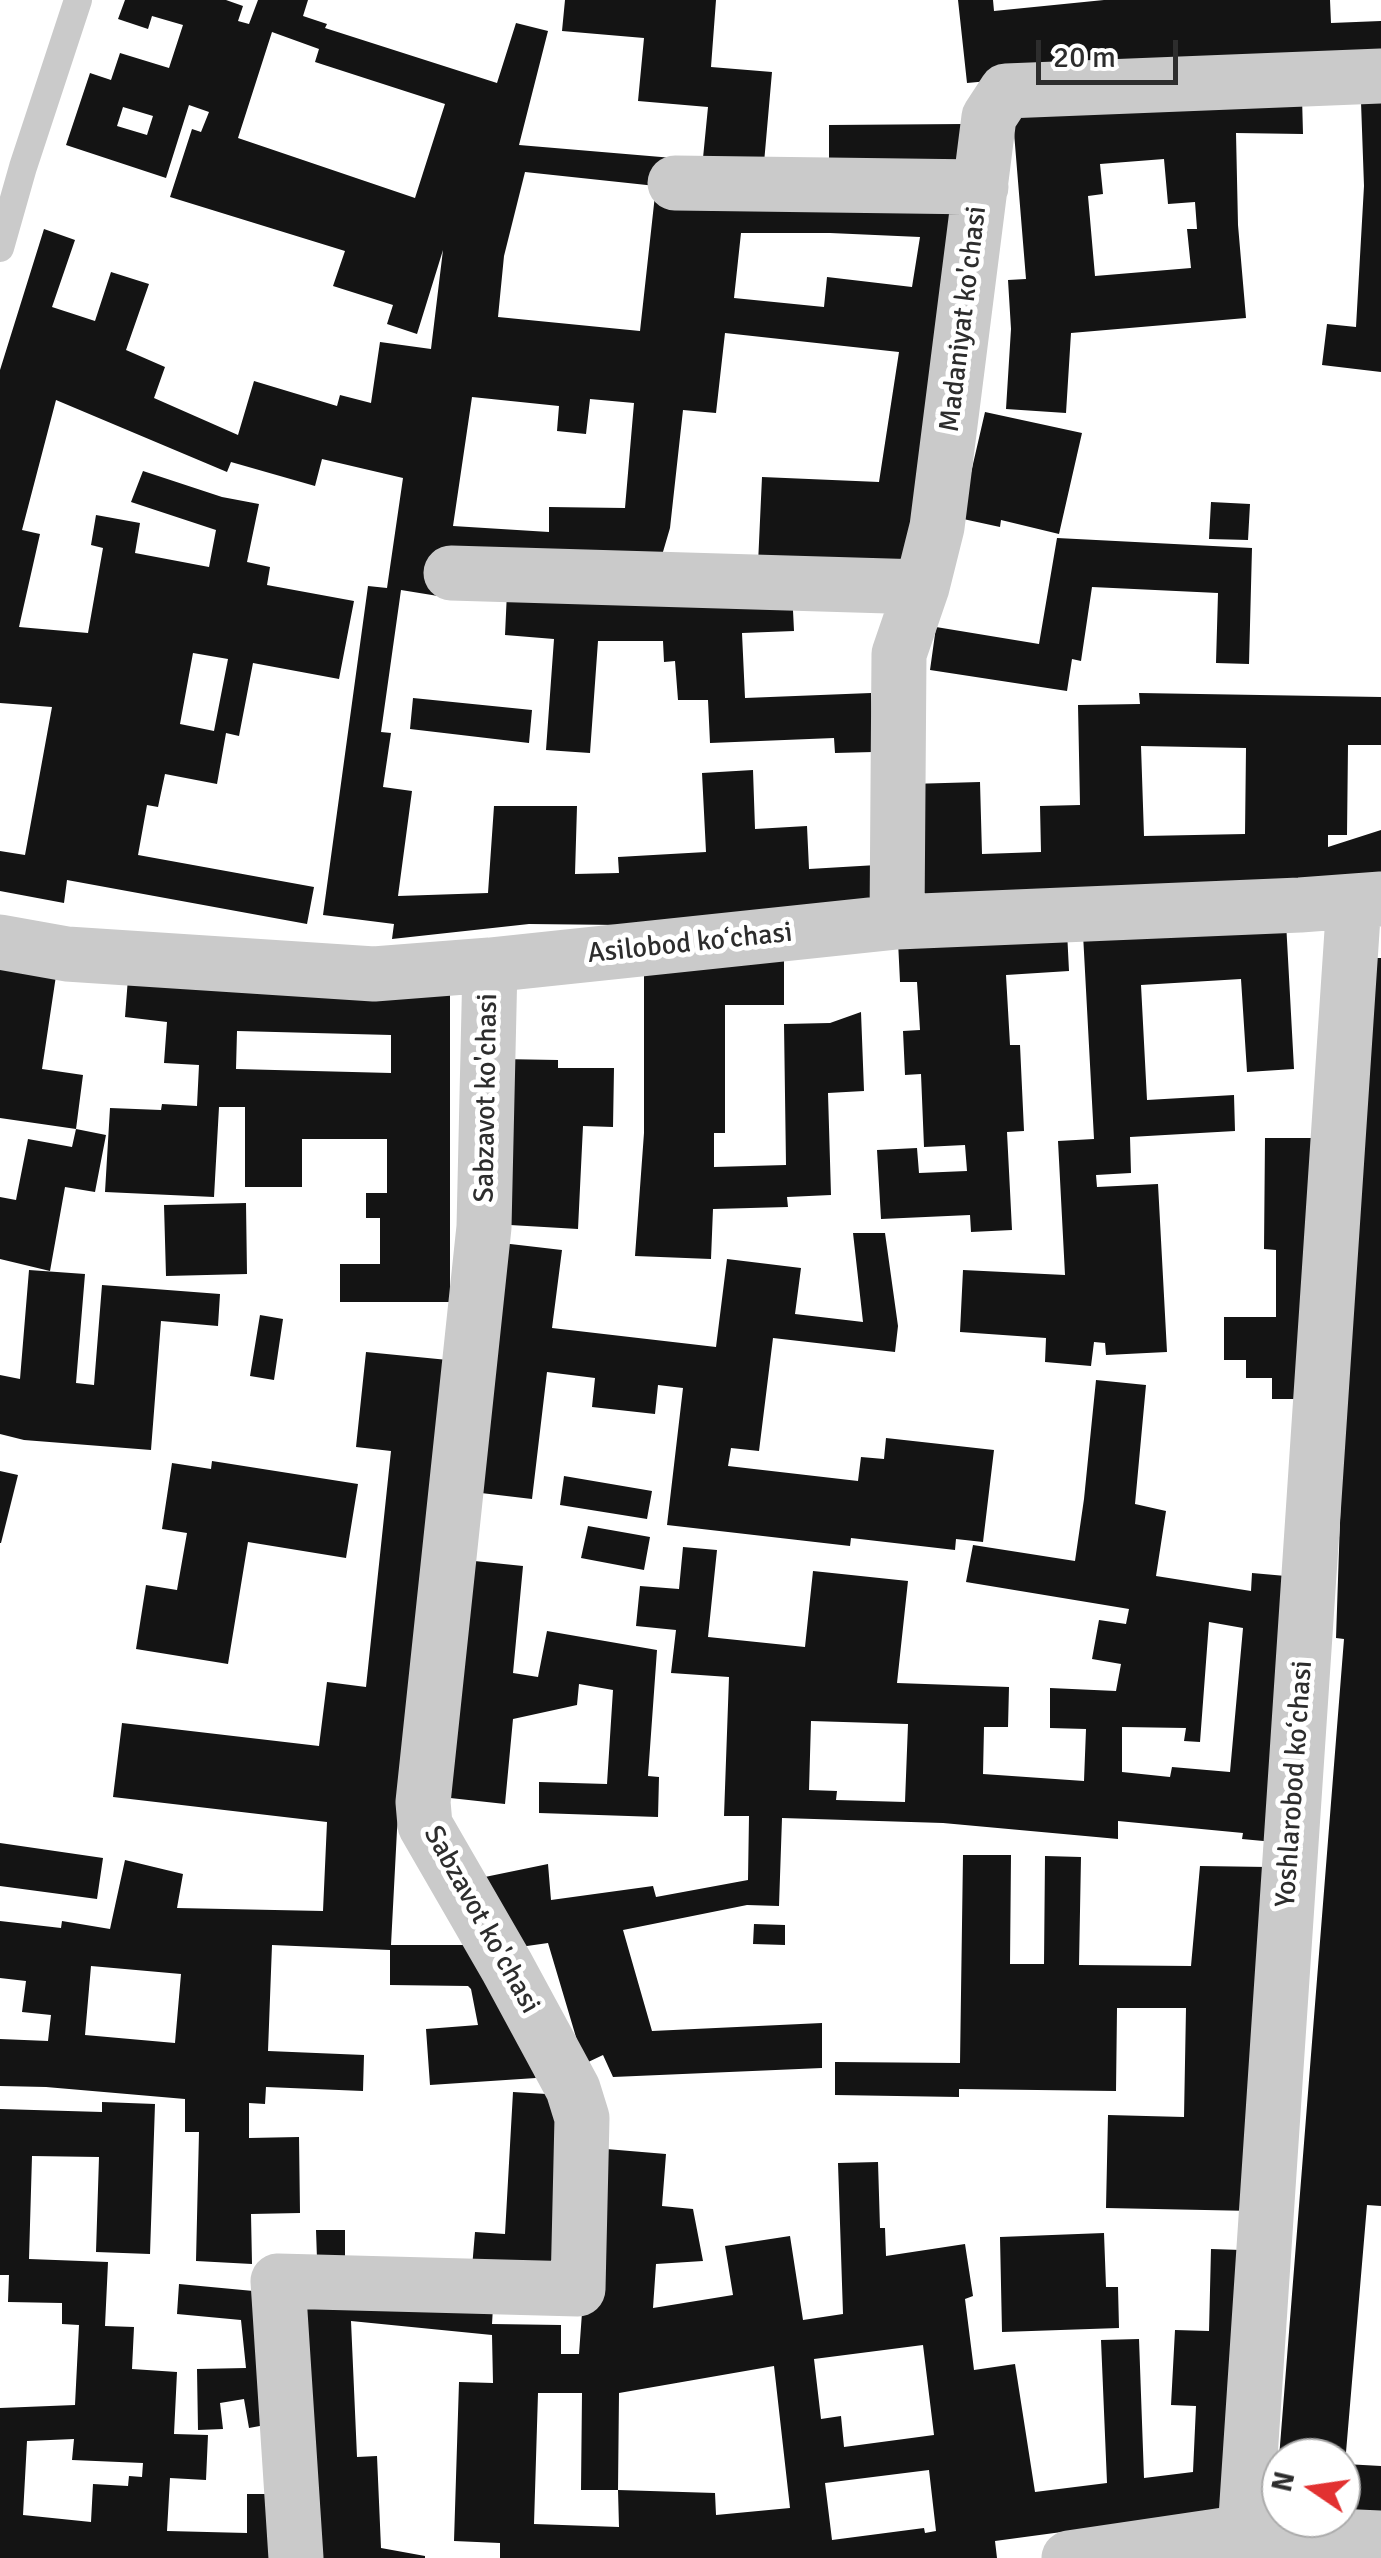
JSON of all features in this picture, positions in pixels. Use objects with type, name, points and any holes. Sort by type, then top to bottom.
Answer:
[{"type":"street","name":"Madaniyat ko'chasi","points":[[897,922],[899,654],[937,527],[989,117],[1006,91],[1381,76]]},
{"type":"street","points":[[675,183],[981,186]]},
{"type":"street","points":[[450,573],[922,587]]},
{"type":"street","name":"Asilobod koʻchasi","points":[[0,942],[66,954],[374,974],[897,922],[1367,900]]},
{"type":"street","name":"Yoshlarobod koʻchasi","points":[[1245,2532],[1367,900]]},
{"type":"street","name":"Sabzavot ko'chasi","points":[[296,2558],[278,2281],[578,2289],[582,2118],[573,2089],[425,1825],[423,1802],[484,1228],[490,965]]},
{"type":"street","points":[[1069,2558],[1245,2532],[1381,2538]]},
{"type":"lane","points":[[0,248],[78,0]]},
{"type":"building","points":[[125,0],[226,0],[243,6],[238,21],[249,24],[258,0],[308,0],[303,16],[327,24],[325,28],[497,83],[516,23],[548,31],[519,145],[673,158],[965,195],[915,571],[758,564],[762,477],[879,482],[899,352],[725,333],[716,413],[683,410],[670,528],[660,562],[438,596],[401,590],[381,732],[391,733],[383,787],[412,791],[398,896],[488,893],[494,806],[577,806],[575,874],[619,873],[618,857],[706,852],[702,773],[753,770],[755,829],[807,826],[809,869],[877,865],[880,911],[621,925],[529,924],[392,939],[394,924],[323,915],[368,586],[387,588],[403,478],[322,459],[315,486],[231,462],[227,472],[56,400],[22,530],[40,534],[19,627],[88,633],[103,548],[91,545],[96,515],[140,523],[135,553],[209,567],[216,530],[131,502],[143,471],[222,497],[259,504],[247,562],[270,567],[267,585],[354,601],[339,679],[253,663],[239,736],[226,733],[217,784],[165,774],[158,807],[147,805],[138,855],[314,887],[307,924],[67,880],[64,903],[0,891],[0,851],[25,855],[52,707],[0,703],[0,370],[44,229],[75,240],[52,307],[95,321],[111,272],[149,284],[126,350],[165,367],[154,398],[238,435],[254,381],[337,406],[340,395],[371,403],[380,342],[431,349],[443,250],[417,334],[387,324],[393,305],[333,286],[345,251],[170,197],[192,129],[201,132],[209,112],[189,105],[166,178],[66,145],[90,73],[111,80],[120,53],[169,68],[183,25],[152,16],[148,29],[118,19]],"holes":[[[272,32],[319,49],[315,62],[445,104],[415,198],[238,138]],[[123,107],[153,116],[147,135],[117,126]],[[525,172],[656,186],[640,331],[498,317],[504,256]],[[741,233],[920,237],[912,287],[827,277],[824,307],[734,298]],[[472,397],[559,406],[557,431],[586,434],[590,399],[634,403],[625,508],[549,507],[549,532],[453,526]],[[193,653],[228,659],[214,731],[180,724]]]},
{"type":"building","points":[[565,0],[716,0],[711,67],[772,72],[764,163],[703,158],[708,107],[638,101],[644,38],[562,31]]},
{"type":"building","points":[[958,0],[993,0],[994,11],[1104,0],[1330,0],[1331,23],[1381,21],[1381,70],[1107,70],[967,83]]},
{"type":"building","points":[[1302,97],[1303,134],[1236,133],[1246,318],[1071,333],[1066,413],[1006,409],[1011,329],[1008,280],[1026,279],[1012,108]],"holes":[[[1164,159],[1168,204],[1195,202],[1197,229],[1187,229],[1191,268],[1095,276],[1088,196],[1103,194],[1100,164]]]},
{"type":"building","points":[[1381,101],[1381,372],[1322,365],[1327,324],[1356,327],[1364,186],[1361,102]]},
{"type":"building","points":[[964,124],[964,167],[829,168],[829,125]]},
{"type":"building","points":[[985,412],[1082,433],[1059,534],[1001,520],[1000,527],[954,517],[970,477]]},
{"type":"building","points":[[1211,502],[1250,504],[1248,540],[1209,539]]},
{"type":"building","points":[[1057,538],[1252,548],[1249,664],[1216,663],[1218,593],[1092,587],[1081,661],[1072,659],[1067,691],[930,670],[936,627],[1039,644]]},
{"type":"building","points":[[792,590],[794,631],[742,633],[745,698],[871,693],[873,752],[835,753],[834,738],[710,743],[708,700],[678,700],[675,661],[664,662],[663,641],[598,641],[590,753],[546,750],[554,639],[505,635],[507,592]]},
{"type":"building","points":[[1139,693],[1381,697],[1381,745],[1348,745],[1347,835],[1328,835],[1328,847],[1381,830],[1381,872],[1328,889],[914,899],[910,784],[980,782],[982,854],[1041,852],[1040,806],[1080,805],[1078,705],[1140,704]],"holes":[[[1141,746],[1246,748],[1245,834],[1144,836]]]},
{"type":"building","points":[[413,698],[532,710],[529,743],[410,729]]},
{"type":"building","points":[[1286,922],[1294,1069],[1247,1072],[1241,979],[1141,985],[1147,1100],[1234,1095],[1235,1131],[1130,1137],[1131,1173],[1096,1175],[1097,1187],[1158,1184],[1167,1352],[1106,1355],[1105,1343],[1094,1342],[1091,1366],[1045,1362],[1046,1338],[960,1332],[963,1270],[1065,1275],[1058,1141],[1094,1139],[1083,934]]},
{"type":"building","points":[[1067,931],[1069,971],[1006,975],[1010,1045],[1020,1045],[1024,1131],[1007,1132],[1012,1230],[971,1232],[970,1215],[881,1219],[877,1150],[917,1148],[919,1173],[967,1171],[965,1145],[924,1147],[921,1074],[905,1075],[903,1031],[920,1030],[917,982],[900,982],[898,941]]},
{"type":"building","points":[[1359,958],[1381,958],[1381,2206],[1367,2205],[1347,2438],[1281,2438],[1344,1639],[1336,1638]]},
{"type":"building","points":[[644,959],[784,959],[784,1005],[725,1005],[725,1133],[714,1133],[714,1167],[786,1165],[784,1024],[830,1023],[861,1012],[864,1091],[828,1093],[831,1195],[787,1197],[788,1207],[713,1209],[711,1259],[635,1256],[644,1133]]},
{"type":"building","points":[[0,961],[57,969],[42,1069],[83,1075],[76,1129],[0,1118]]},
{"type":"building","points":[[128,978],[450,985],[450,1302],[340,1302],[340,1264],[380,1264],[380,1218],[366,1218],[366,1193],[387,1193],[387,1139],[302,1139],[302,1187],[245,1187],[245,1107],[219,1107],[214,1197],[105,1192],[110,1108],[161,1110],[162,1104],[197,1106],[199,1065],[164,1063],[167,1022],[125,1017]],"holes":[[[237,1031],[391,1035],[391,1073],[236,1069]]]},
{"type":"building","points":[[500,1059],[558,1060],[558,1068],[614,1068],[613,1127],[583,1126],[578,1229],[493,1224]]},
{"type":"building","points":[[76,1129],[106,1135],[95,1192],[65,1187],[50,1271],[0,1259],[0,1197],[16,1200],[28,1139],[72,1147]]},
{"type":"building","points":[[1265,1138],[1312,1138],[1296,1399],[1272,1399],[1272,1378],[1246,1378],[1246,1360],[1224,1360],[1224,1317],[1276,1317],[1276,1250],[1264,1249]]},
{"type":"building","points":[[246,1203],[247,1274],[166,1276],[164,1205]]},
{"type":"building","points":[[853,1233],[885,1233],[898,1326],[895,1352],[773,1338],[759,1451],[731,1448],[728,1466],[858,1481],[861,1457],[884,1459],[886,1438],[994,1450],[983,1542],[956,1539],[955,1550],[851,1538],[850,1546],[667,1525],[683,1388],[658,1385],[655,1414],[592,1407],[595,1378],[547,1372],[532,1499],[464,1491],[493,1242],[562,1250],[552,1328],[716,1347],[727,1259],[801,1268],[795,1314],[863,1322]]},
{"type":"building","points":[[29,1270],[85,1274],[76,1383],[94,1385],[102,1285],[220,1294],[218,1326],[161,1321],[151,1450],[24,1440],[0,1434],[0,1375],[20,1379]]},
{"type":"building","points":[[260,1315],[283,1319],[274,1380],[250,1376]]},
{"type":"building","points":[[366,1352],[448,1360],[397,1830],[391,1945],[479,1945],[536,2078],[430,2085],[426,2029],[478,2025],[468,1986],[390,1985],[390,1950],[272,1945],[268,2051],[364,2055],[363,2091],[266,2087],[265,2104],[249,2103],[249,2138],[299,2137],[300,2213],[251,2214],[252,2264],[196,2261],[199,2132],[185,2132],[185,2099],[0,2086],[0,2039],[48,2041],[51,2015],[22,2012],[26,1981],[0,1978],[0,1921],[61,1928],[62,1921],[110,1929],[125,1860],[183,1874],[177,1908],[323,1911],[327,1822],[113,1797],[122,1723],[319,1746],[327,1682],[366,1687],[391,1451],[356,1447]],"holes":[[[91,1966],[181,1974],[175,2043],[85,2035]]]},
{"type":"building","points":[[1096,1380],[1146,1385],[1135,1504],[1166,1511],[1156,1576],[1251,1591],[1252,1573],[1297,1577],[1274,1842],[1242,1839],[1243,1833],[1118,1821],[1118,1839],[943,1823],[782,1818],[779,1906],[747,1905],[623,1930],[652,2031],[822,2023],[822,2068],[613,2077],[603,2055],[584,2064],[548,1943],[513,1948],[480,1878],[548,1864],[551,1900],[653,1886],[656,1897],[748,1880],[749,1816],[724,1816],[729,1677],[671,1673],[676,1630],[636,1626],[640,1586],[679,1589],[683,1547],[717,1550],[708,1637],[805,1647],[813,1571],[908,1581],[897,1683],[1009,1687],[1008,1727],[984,1727],[983,1774],[1084,1781],[1086,1729],[1050,1728],[1050,1688],[1116,1691],[1121,1664],[1092,1659],[1099,1620],[1126,1624],[1129,1609],[966,1582],[973,1545],[1075,1561]],"holes":[[[1209,1622],[1243,1628],[1230,1772],[1172,1767],[1170,1777],[1122,1772],[1122,1727],[1186,1728],[1184,1741],[1200,1742]],[[811,1721],[908,1724],[905,1802],[836,1800],[837,1791],[809,1790]]]},
{"type":"building","points":[[212,1461],[358,1484],[346,1558],[248,1542],[228,1664],[136,1649],[146,1585],[177,1590],[187,1533],[162,1529],[172,1463],[211,1469]]},
{"type":"building","points":[[0,1471],[18,1475],[1,1543],[0,1543]]},
{"type":"building","points":[[564,1476],[652,1491],[647,1519],[560,1505]]},
{"type":"building","points":[[588,1526],[650,1537],[644,1570],[581,1558]]},
{"type":"building","points":[[455,1559],[523,1566],[513,1673],[538,1677],[547,1631],[657,1650],[648,1776],[659,1777],[658,1817],[539,1813],[539,1782],[607,1784],[613,1690],[579,1684],[577,1705],[513,1719],[505,1804],[432,1796]]},
{"type":"building","points":[[0,1843],[103,1858],[97,1899],[0,1886]]},
{"type":"building","points":[[963,1855],[1011,1855],[1010,1964],[1044,1964],[1045,1856],[1081,1857],[1079,1965],[1191,1966],[1200,1866],[1268,1867],[1254,2211],[1106,2208],[1108,2115],[1184,2117],[1186,2008],[1117,2008],[1116,2091],[959,2089],[959,2097],[835,2095],[835,2062],[960,2063]]},
{"type":"building","points":[[754,1924],[785,1925],[785,1945],[753,1944]]},
{"type":"building","points":[[513,2092],[563,2095],[552,2273],[472,2268],[475,2232],[505,2234]]},
{"type":"building","points":[[102,2102],[155,2104],[150,2254],[96,2252],[99,2157],[32,2156],[29,2259],[108,2262],[105,2326],[134,2327],[132,2369],[177,2372],[174,2434],[208,2435],[206,2480],[170,2478],[167,2531],[247,2533],[247,2494],[285,2494],[289,2558],[0,2558],[0,2408],[75,2405],[79,2325],[62,2324],[62,2303],[8,2302],[9,2275],[0,2275],[0,2109],[102,2112]],"holes":[[[74,2439],[72,2460],[143,2463],[142,2477],[129,2476],[128,2486],[93,2484],[91,2522],[23,2515],[27,2441]]]},
{"type":"building","points":[[594,2148],[666,2154],[662,2206],[693,2209],[703,2261],[656,2264],[653,2308],[733,2295],[725,2246],[790,2236],[803,2320],[843,2314],[838,2163],[878,2162],[880,2228],[885,2228],[886,2256],[965,2244],[973,2296],[965,2299],[974,2370],[1015,2364],[1035,2492],[1107,2483],[1101,2340],[1139,2339],[1144,2478],[1193,2472],[1196,2406],[1171,2405],[1175,2330],[1209,2331],[1211,2249],[1241,2250],[1232,2509],[995,2541],[997,2558],[500,2558],[500,2543],[454,2541],[459,2382],[493,2383],[492,2335],[351,2321],[357,2457],[377,2456],[381,2548],[425,2558],[313,2558],[296,2297],[493,2307],[492,2324],[561,2325],[561,2354],[579,2354]],"holes":[[[923,2345],[934,2435],[844,2447],[841,2416],[821,2419],[814,2359]],[[774,2366],[790,2508],[716,2515],[715,2493],[618,2490],[619,2393]],[[538,2393],[582,2393],[581,2490],[618,2490],[619,2527],[534,2524]],[[929,2470],[936,2531],[925,2533],[924,2528],[832,2540],[825,2483]]]},
{"type":"building","points":[[316,2230],[345,2230],[345,2258],[317,2259]]},
{"type":"building","points":[[1104,2233],[1106,2287],[1118,2287],[1119,2328],[1002,2332],[1000,2237]]},
{"type":"building","points":[[179,2284],[264,2292],[276,2423],[249,2428],[244,2399],[220,2403],[223,2429],[198,2430],[197,2369],[246,2368],[241,2320],[177,2314]]},
{"type":"building","points":[[1361,2465],[1381,2466],[1381,2513],[1361,2511]]}]
